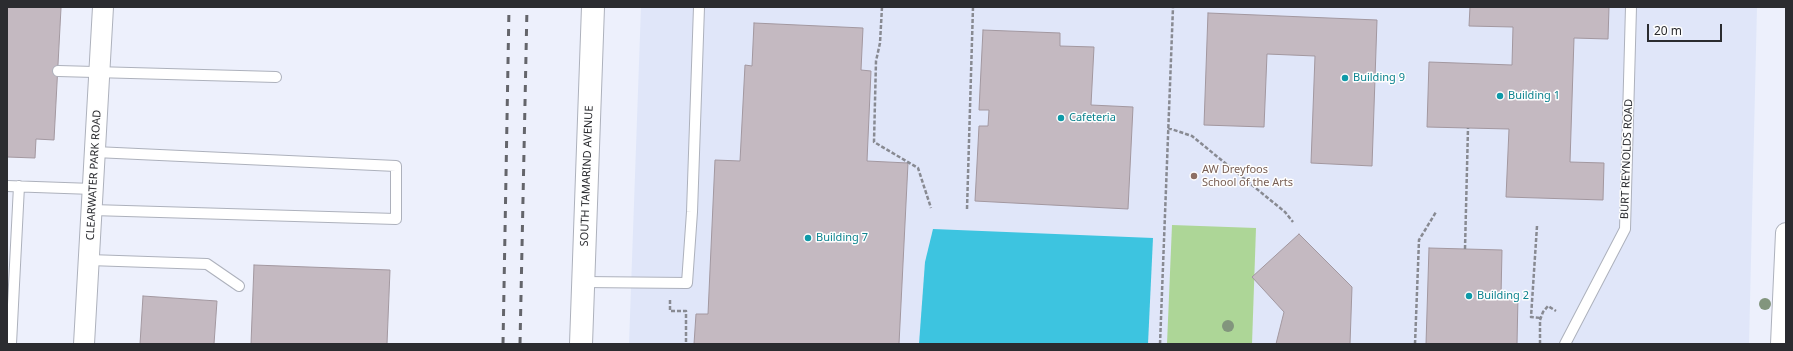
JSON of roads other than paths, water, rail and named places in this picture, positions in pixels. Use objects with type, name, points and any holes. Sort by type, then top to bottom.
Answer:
[{"type":"street","name":"CLEARWATER PARK ROAD","points":[[84,344],[103,7]]},
{"type":"street","name":"SOUTH TAMARIND AVENUE","points":[[581,344],[593,7]]},
{"type":"street","points":[[1781,344],[1786,234]]},
{"type":"lane","points":[[583,282],[687,283],[692,212],[699,7]]},
{"type":"lane","name":"BURT REYNOLDS ROAD","points":[[1565,344],[1625,229],[1631,7]]},
{"type":"lane","points":[[58,71],[276,77]]},
{"type":"lane","points":[[92,210],[396,219],[396,166],[95,152]]},
{"type":"lane","points":[[7,186],[93,189]]},
{"type":"lane","points":[[11,344],[19,186]]},
{"type":"lane","points":[[89,260],[208,264],[239,286]]},
{"type":"water","points":[[933,229],[1153,238],[1148,344],[919,344],[925,262]]},
{"type":"railway","points":[[503,344],[509,7]]},
{"type":"railway","points":[[520,344],[527,7]]},
{"type":"place","name":"Building 9","points":[[1345,78]]},
{"type":"place","name":"Building 1","points":[[1500,96]]},
{"type":"place","name":"Cafeteria","points":[[1061,118]]},
{"type":"place","name":"AW Dreyfoos School of the Arts","points":[[1194,176]]},
{"type":"place","name":"Building 7","points":[[808,238]]},
{"type":"place","name":"Building 2","points":[[1469,296]]}]
